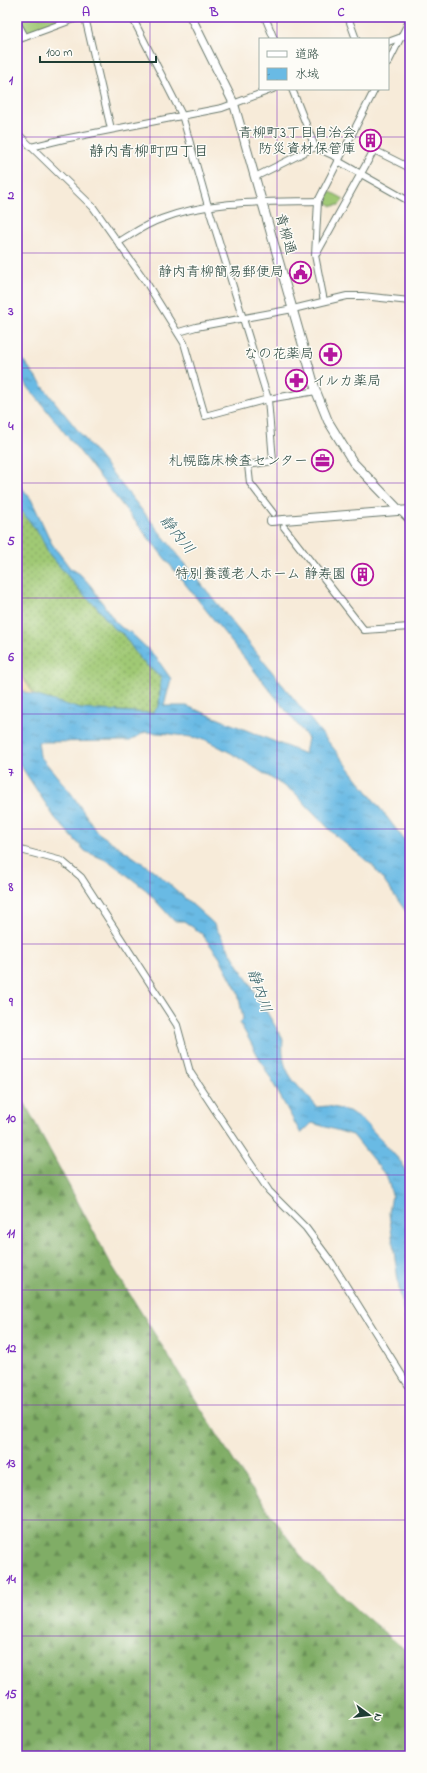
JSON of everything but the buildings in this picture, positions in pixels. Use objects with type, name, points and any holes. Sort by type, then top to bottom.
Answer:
[{"type":"street","points":[[17,40],[80,17]]},
{"type":"street","points":[[85,17],[111,129]]},
{"type":"street","points":[[132,17],[182,115],[208,206],[268,399],[273,461],[248,465],[250,483],[272,517],[410,510]]},
{"type":"street","name":"青柳通","points":[[191,17],[234,104],[316,391],[328,421],[353,462],[400,511]]},
{"type":"street","points":[[265,17],[274,38]]},
{"type":"street","points":[[348,17],[356,38]]},
{"type":"street","points":[[389,61],[410,19]]},
{"type":"street","points":[[17,22],[25,38]]},
{"type":"street","points":[[389,42],[410,34]]},
{"type":"street","points":[[31,147],[234,104],[270,90]]},
{"type":"street","points":[[292,90],[315,147],[407,200]]},
{"type":"street","points":[[324,301],[316,255],[318,201],[374,90]]},
{"type":"street","points":[[17,133],[93,208],[119,242],[179,332],[184,343],[205,416],[268,399],[316,391]]},
{"type":"street","points":[[255,177],[315,147]]},
{"type":"street","points":[[316,255],[374,150],[410,168]]},
{"type":"street","points":[[119,242],[161,218],[208,206],[318,201]]},
{"type":"street","points":[[179,332],[196,327],[293,309],[347,296],[410,301]]},
{"type":"street","points":[[400,511],[410,521]]},
{"type":"street","points":[[284,527],[364,630],[410,627]]},
{"type":"street","points":[[17,849],[62,861],[81,878],[177,1025],[190,1072],[269,1191],[306,1228],[332,1263],[410,1388]]},
{"type":"green space","points":[[20,17],[64,17],[30,31],[26,29]]},
{"type":"green space","points":[[329,191],[344,199],[339,205],[332,206],[326,202]]},
{"type":"green space","points":[[17,505],[40,535],[49,554],[85,596],[96,606],[113,628],[123,634],[140,659],[161,678],[159,707],[153,713],[81,709],[35,696],[17,669]]},
{"type":"green space","points":[[17,1089],[111,1264],[248,1484],[304,1560],[360,1612],[410,1654],[410,1756],[17,1756]]},
{"type":"sand","points":[[17,669],[35,696],[24,692],[17,686]]},
{"type":"water","points":[[17,352],[55,402],[343,760],[410,848],[410,917],[373,866],[336,836],[295,793],[231,753],[204,739],[145,732],[130,741],[38,742],[40,756],[71,793],[97,832],[157,873],[213,923],[283,1039],[284,1061],[287,1070],[296,1084],[317,1107],[328,1106],[349,1111],[364,1121],[402,1163],[410,1183],[410,1343],[399,1288],[389,1213],[392,1195],[387,1177],[353,1135],[312,1123],[301,1134],[240,1023],[243,1019],[238,992],[220,958],[202,934],[184,921],[174,921],[145,889],[110,862],[85,851],[55,818],[17,760],[17,686],[24,692],[81,709],[152,713],[159,706],[161,678],[140,659],[123,634],[113,628],[96,606],[85,596],[49,554],[40,535],[17,505],[18,483],[31,499],[52,544],[70,568],[80,574],[91,586],[114,620],[122,628],[130,632],[155,656],[171,679],[164,706],[187,706],[305,754],[308,738],[17,373]]},
{"type":"place","name":"青柳町3丁目自治会 防災資材保管庫","points":[[371,141]]},
{"type":"place","name":"静内青柳簡易郵便局","points":[[300,272]]},
{"type":"place","name":"なの花薬局","points":[[330,354]]},
{"type":"place","name":"イルカ薬局","points":[[297,381]]},
{"type":"place","name":"札幌臨床検査センター","points":[[323,461]]},
{"type":"place","name":"特別養護老人ホーム 静寿園","points":[[362,574]]},
{"type":"district","name":"静内青柳町四丁目","points":[[149,152]]},
{"type":"water label","name":"静内川","points":[[177,535]]},
{"type":"water label","name":"静内川","points":[[259,991]]}]
